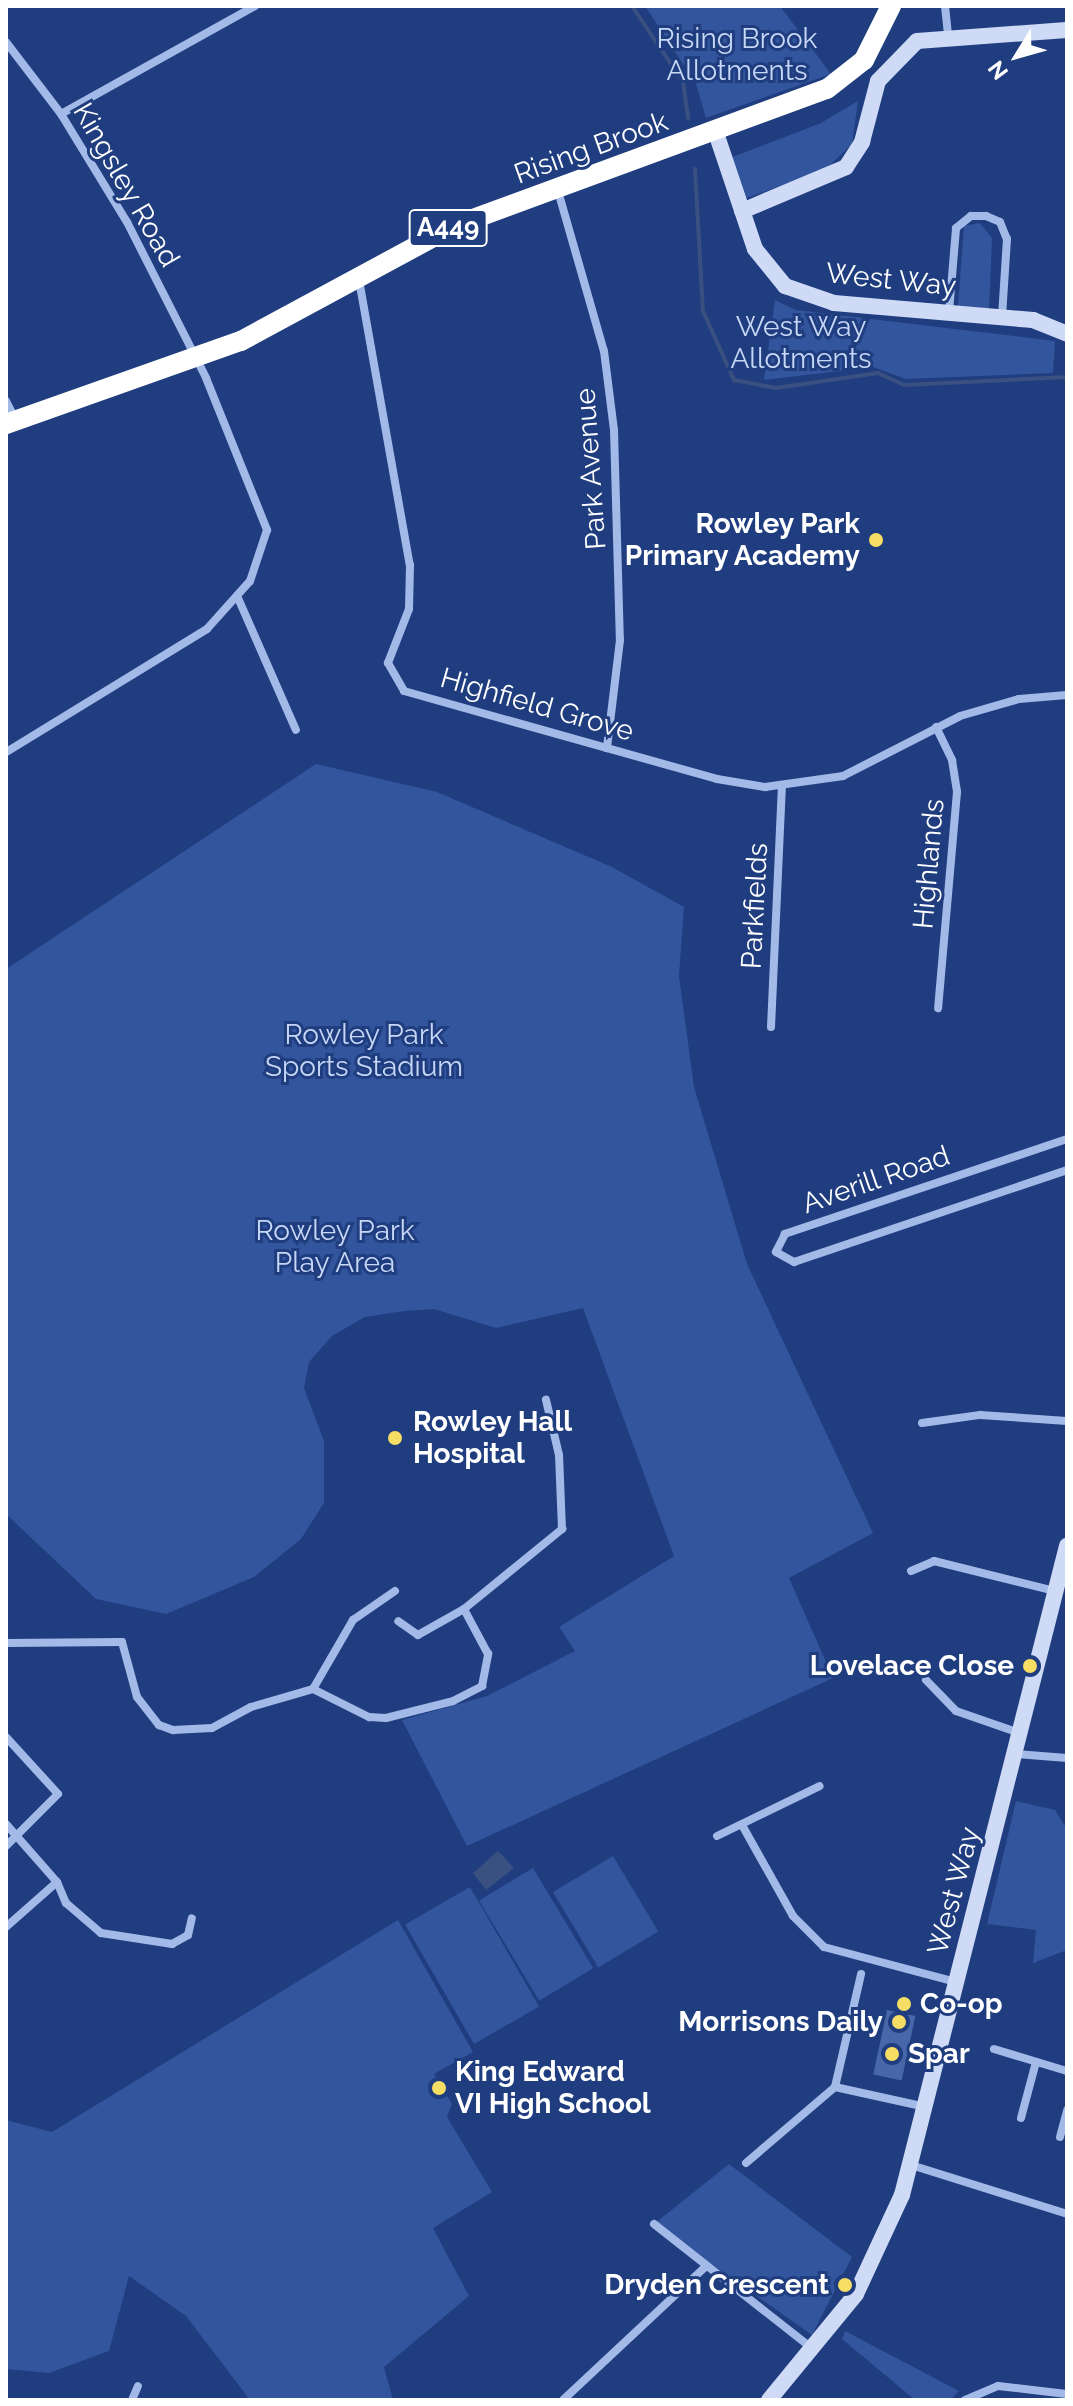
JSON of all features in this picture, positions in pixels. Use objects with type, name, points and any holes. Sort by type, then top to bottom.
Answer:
[{"type":"highway","name":"Rising Brook","points":[[197,359],[241,341],[454,226],[716,133],[840,80],[875,43],[891,6]]},
{"type":"highway","name":"A449","points":[[11,422],[197,359]]},
{"type":"street","points":[[61,114],[255,6]]},
{"type":"street","points":[[945,6],[948,35]]},
{"type":"street","points":[[742,211],[846,167],[862,142],[888,65],[917,41],[948,35],[1067,30]]},
{"type":"street","name":"Kingsley Road","points":[[6,42],[61,114],[127,222],[197,359],[265,515],[261,560],[238,598],[165,658],[6,752]]},
{"type":"street","name":"West Way","points":[[716,133],[762,262],[795,292],[834,303],[1002,317],[1067,334]]},
{"type":"street","name":"Park Avenue","points":[[558,191],[604,351],[614,430],[620,640],[607,748]]},
{"type":"street","points":[[949,312],[956,228],[971,216],[986,216],[1000,222],[1007,239],[1002,317]]},
{"type":"street","name":"Highfield Grove","points":[[357,276],[410,565],[409,609],[388,663],[393,680],[404,691],[726,781],[782,786],[854,772],[936,727],[1003,702],[1067,695]]},
{"type":"street","points":[[6,401],[11,422]]},
{"type":"street","points":[[238,598],[296,730]]},
{"type":"street","name":"Highlands","points":[[936,727],[952,760],[957,792],[938,1008]]},
{"type":"street","name":"Parkfields","points":[[771,1027],[782,786]]},
{"type":"street","name":"Averill Road","points":[[1067,1139],[785,1234],[776,1252],[794,1262],[1067,1170]]},
{"type":"street","points":[[398,1621],[418,1635],[464,1609],[562,1529],[559,1455],[546,1400]]},
{"type":"street","points":[[922,1423],[980,1415],[1067,1421]]},
{"type":"street","name":"West Way","points":[[769,2400],[814,2350],[873,2264],[911,2165],[956,1982],[1023,1734],[1067,1546]]},
{"type":"street","points":[[911,1571],[934,1561],[1056,1591]]},
{"type":"street","points":[[313,1689],[353,1620],[395,1591]]},
{"type":"street","points":[[6,1643],[122,1642],[137,1697],[159,1725],[173,1730],[212,1728],[251,1707],[313,1689],[369,1717],[386,1718],[470,1695],[482,1686],[491,1664],[464,1609]]},
{"type":"street","points":[[926,1680],[956,1711],[1023,1734]]},
{"type":"street","points":[[6,1737],[58,1794],[6,1846]]},
{"type":"street","points":[[1016,1754],[1067,1758]]},
{"type":"street","points":[[717,1836],[820,1786]]},
{"type":"street","points":[[6,1824],[57,1882],[66,1903],[101,1933],[172,1944],[188,1935],[192,1918]]},
{"type":"street","points":[[742,1825],[793,1916],[824,1947],[956,1982]]},
{"type":"street","points":[[6,1927],[57,1882]]},
{"type":"street","points":[[746,2163],[835,2087],[861,1974]]},
{"type":"street","points":[[994,2049],[1067,2071]]},
{"type":"street","points":[[1021,2118],[1036,2062]]},
{"type":"street","points":[[835,2087],[926,2107]]},
{"type":"street","points":[[1060,2137],[1067,2110]]},
{"type":"street","points":[[911,2165],[1067,2214]]},
{"type":"street","points":[[654,2224],[814,2350]]},
{"type":"street","points":[[563,2400],[706,2266]]},
{"type":"street","points":[[132,2400],[138,2386]]},
{"type":"street","points":[[965,2400],[998,2386],[1067,2394]]},
{"type":"green space","name":"Rising Brook Allotments","points":[[645,6],[780,6],[831,74],[706,118],[696,84]]},
{"type":"green space","points":[[858,101],[852,144],[826,169],[744,199],[730,158],[821,123]]},
{"type":"green space","points":[[980,223],[992,238],[989,310],[958,306],[964,226]]},
{"type":"green space","name":"West Way Allotments","points":[[775,300],[796,310],[1055,341],[1053,373],[906,379],[873,367],[764,380]]},
{"type":"green space","name":"Rowley Park Sports Stadium","points":[[316,764],[437,792],[612,867],[684,907],[679,976],[694,1087],[747,1264],[873,1533],[789,1578],[833,1678],[467,1846],[402,1720],[487,1696],[575,1651],[559,1627],[674,1556],[583,1308],[496,1328],[434,1309],[404,1311],[365,1317],[332,1336],[309,1362],[304,1388],[324,1441],[324,1503],[301,1539],[254,1577],[166,1614],[96,1599],[6,1514],[6,969]]},
{"type":"green space","points":[[1016,1801],[1055,1810],[1067,1829],[1067,1950],[1033,1963],[1036,1930],[987,1924]]},
{"type":"green space","points":[[613,1856],[658,1931],[598,1967],[553,1892]]},
{"type":"green space","points":[[533,1868],[593,1968],[539,2001],[479,1900]]},
{"type":"green space","points":[[470,1887],[539,2007],[474,2044],[405,1924]]},
{"type":"green space","points":[[398,1920],[473,2052],[434,2074],[452,2104],[447,2117],[492,2192],[433,2228],[469,2296],[384,2367],[393,2400],[250,2400],[186,2316],[129,2276],[109,2351],[49,2373],[6,2369],[6,2120],[52,2132]]},
{"type":"green space","points":[[729,2164],[852,2257],[812,2335],[654,2224]]},
{"type":"green space","points":[[845,2331],[959,2391],[950,2400],[915,2400],[842,2339]]},
{"type":"shaded area","points":[[498,1851],[514,1868],[486,1890],[473,1873]]},
{"type":"building","name":"Spar","points":[[887,2010],[915,2016],[902,2081],[873,2075]]},
{"type":"waterway","name":"Rising Brook","points":[[632,6],[683,82],[688,119]]},
{"type":"waterway","name":"Rising Brook","points":[[695,169],[703,311],[734,380],[776,388],[878,373],[904,385],[1067,377]]},
{"type":"place","name":"Rowley Park Primary Academy","points":[[876,540]]},
{"type":"place","name":"Rowley Hall Hospital","points":[[395,1438]]},
{"type":"place","name":"Lovelace Close","points":[[1030,1666]]},
{"type":"place","name":"Co-op","points":[[904,2004]]},
{"type":"place","name":"Morrisons Daily","points":[[899,2022]]},
{"type":"place","name":"Spar","points":[[892,2054]]},
{"type":"place","name":"King Edward VI High School","points":[[439,2088]]},
{"type":"place","name":"Dryden Crescent","points":[[845,2285]]},
{"type":"park label","name":"Rowley Park Play Area","points":[[335,1247]]}]
